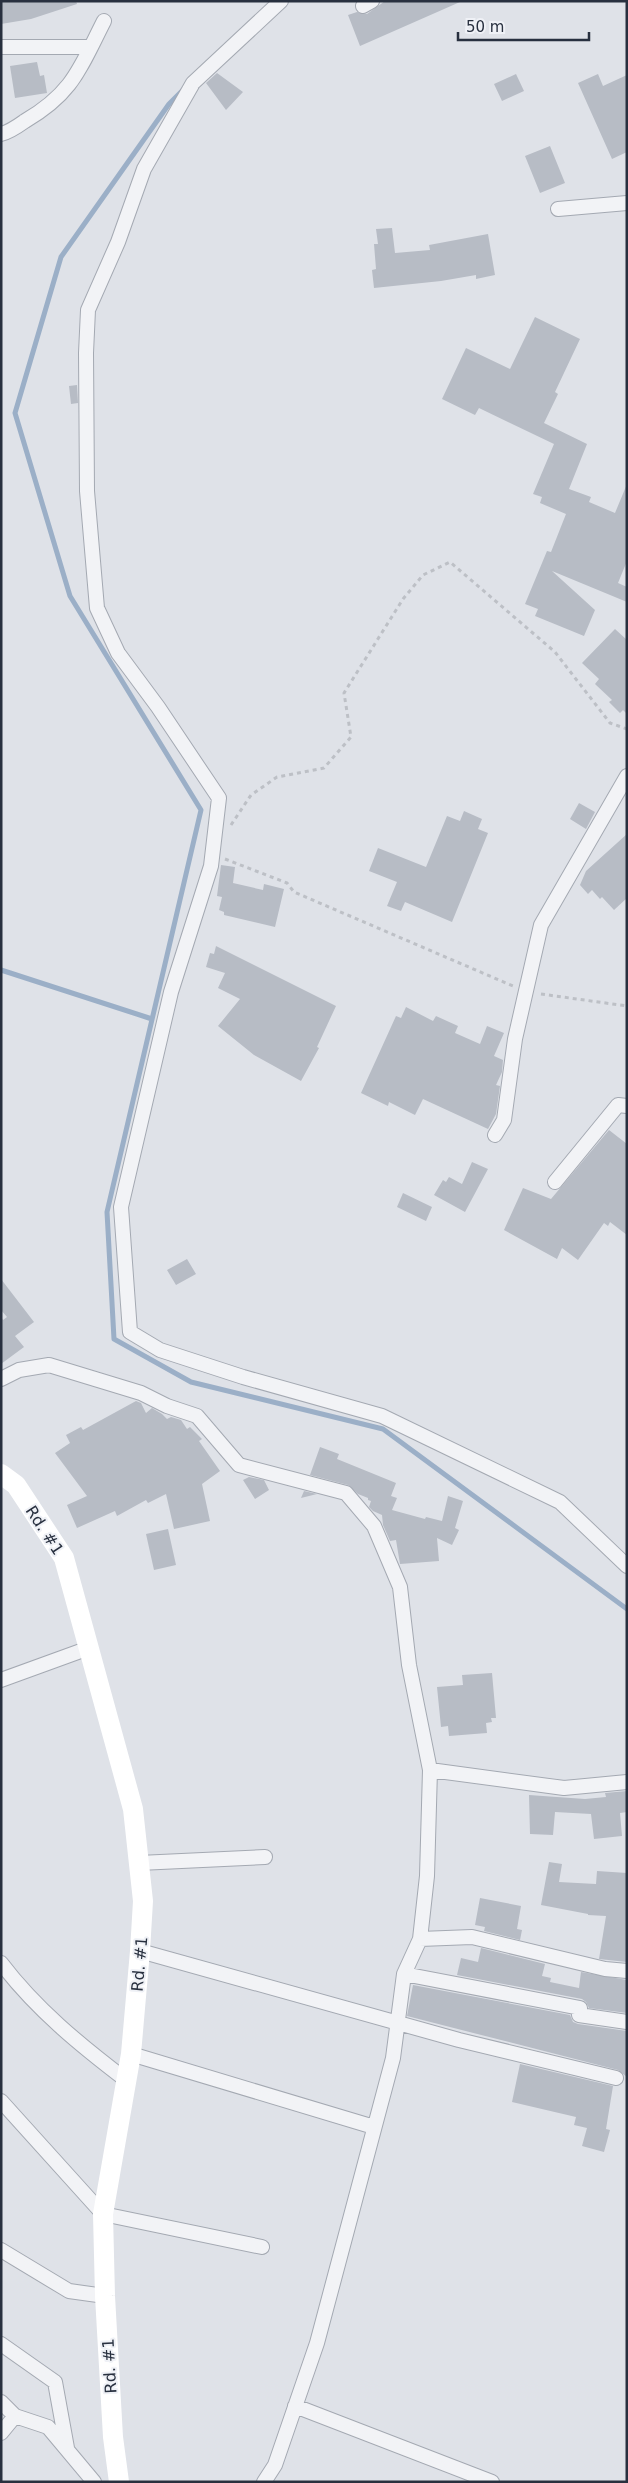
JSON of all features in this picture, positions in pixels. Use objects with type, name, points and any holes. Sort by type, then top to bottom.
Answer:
[{"type":"main road","name":"Rd. #1","points":[[1,1474],[16,1485],[64,1558],[133,1809],[143,1901],[140,1951],[131,2054],[104,2214],[105,2296],[113,2437],[119,2482]]},
{"type":"street","points":[[281,1],[193,83],[144,169],[118,242],[88,310],[86,353],[87,491],[97,608],[118,653],[158,707],[219,798],[212,854],[199,908],[171,992],[121,1207],[130,1332],[160,1350],[243,1378],[382,1416],[560,1502],[627,1566]]},
{"type":"street","points":[[1,134],[58,100],[74,79],[104,21]]},
{"type":"street","points":[[1,46],[91,47]]},
{"type":"street","points":[[558,209],[627,203]]},
{"type":"street","points":[[494,1135],[504,1120],[516,1039],[541,925],[627,776]]},
{"type":"street","points":[[555,1182],[618,1105],[627,1106]]},
{"type":"street","points":[[1,1379],[19,1370],[49,1365],[141,1393],[167,1406],[197,1416],[238,1465],[346,1493],[374,1526],[400,1587],[409,1665],[430,1770],[427,1876],[420,1939],[404,1974],[399,2024],[393,2058],[317,2344],[275,2465],[264,2482]]},
{"type":"street","points":[[1,1680],[89,1648]]},
{"type":"street","points":[[430,1770],[564,1788],[627,1782]]},
{"type":"street","points":[[139,1863],[265,1856]]},
{"type":"street","points":[[420,1939],[472,1937],[605,1969],[627,1971]]},
{"type":"street","points":[[140,1951],[399,2024],[616,2078]]},
{"type":"street","points":[[1,1963],[20,1988],[80,2045],[126,2080]]},
{"type":"street","points":[[404,1974],[580,2008],[579,2015],[627,2022]]},
{"type":"street","points":[[131,2054],[374,2127]]},
{"type":"street","points":[[1,2100],[104,2214],[262,2247]]},
{"type":"street","points":[[1,2250],[68,2291],[105,2296]]},
{"type":"street","points":[[1,2344],[55,2382],[67,2448]]},
{"type":"street","points":[[1,2402],[15,2416],[48,2428],[94,2482]]},
{"type":"street","points":[[295,2406],[492,2482]]},
{"type":"street","points":[[1,2433],[15,2416]]},
{"type":"path","points":[[627,729],[610,723],[555,652],[450,562],[423,575],[403,599],[344,693],[351,737],[324,768],[277,776],[250,795],[212,854],[287,883],[294,892],[525,992],[627,1006]]},
{"type":"building","points":[[1,1],[76,1],[77,4],[31,19],[1,24]]},
{"type":"building","points":[[385,1],[460,2],[360,46],[348,15],[357,12],[367,14]]},
{"type":"building","points":[[37,62],[40,76],[44,75],[47,93],[15,98],[10,66]]},
{"type":"building","points":[[217,73],[243,92],[226,110],[206,83]]},
{"type":"building","points":[[516,74],[524,91],[502,101],[494,84]]},
{"type":"building","points":[[598,74],[603,86],[627,75],[627,152],[612,159],[578,83]]},
{"type":"building","points":[[550,146],[565,183],[540,193],[525,156]]},
{"type":"building","points":[[392,228],[395,253],[430,250],[429,245],[488,234],[495,275],[476,279],[476,275],[441,281],[374,288],[372,270],[376,269],[374,244],[378,244],[376,229]]},
{"type":"building","points":[[535,317],[580,339],[555,392],[558,394],[544,423],[587,444],[569,489],[591,497],[589,502],[615,513],[627,484],[627,561],[618,583],[627,587],[627,602],[552,571],[595,610],[584,636],[535,616],[538,609],[525,604],[547,551],[551,552],[566,514],[540,503],[542,497],[533,494],[554,444],[479,408],[475,415],[442,399],[466,348],[510,369]]},
{"type":"building","points":[[77,385],[78,403],[71,404],[69,386]]},
{"type":"building","points":[[615,629],[627,640],[627,714],[623,710],[620,713],[609,702],[612,700],[595,684],[599,679],[582,663]]},
{"type":"building","points":[[579,803],[595,812],[586,829],[570,819]]},
{"type":"building","points":[[464,811],[482,819],[478,829],[488,833],[452,922],[405,902],[401,911],[387,906],[397,882],[369,871],[378,848],[426,867],[447,816],[460,821]]},
{"type":"building","points":[[627,834],[627,898],[614,910],[602,897],[600,899],[592,890],[588,894],[580,885],[586,871]]},
{"type":"building","points":[[221,865],[235,867],[233,883],[263,890],[264,884],[284,889],[275,927],[224,915],[224,912],[219,910],[222,897],[217,896]]},
{"type":"building","points":[[216,946],[336,1006],[317,1047],[319,1048],[301,1081],[254,1055],[218,1026],[240,999],[218,988],[225,973],[206,967],[210,953],[214,954]]},
{"type":"building","points":[[406,1007],[433,1021],[436,1016],[458,1026],[455,1033],[480,1044],[487,1026],[504,1033],[494,1056],[503,1060],[502,1072],[496,1085],[500,1086],[496,1114],[488,1129],[423,1099],[415,1115],[389,1102],[388,1106],[361,1093],[396,1016],[401,1018]]},
{"type":"building","points":[[609,1130],[627,1144],[627,1235],[610,1222],[608,1226],[604,1223],[578,1260],[562,1248],[557,1259],[504,1230],[523,1188],[551,1199]]},
{"type":"building","points":[[472,1162],[488,1169],[465,1212],[434,1195],[443,1180],[446,1182],[449,1177],[462,1184]]},
{"type":"building","points":[[403,1193],[432,1207],[426,1221],[397,1207]]},
{"type":"building","points":[[187,1259],[196,1274],[176,1285],[167,1270]]},
{"type":"building","points":[[1,1279],[34,1322],[15,1336],[24,1347],[1,1364],[1,1317],[3,1320],[7,1317],[1,1310]]},
{"type":"building","points":[[136,1401],[141,1403],[146,1413],[152,1408],[167,1419],[171,1417],[181,1420],[187,1429],[190,1427],[202,1439],[199,1441],[220,1471],[202,1484],[210,1521],[174,1529],[166,1494],[148,1503],[146,1500],[117,1516],[115,1511],[77,1528],[67,1505],[87,1496],[55,1453],[70,1443],[66,1435],[81,1427],[83,1430]]},
{"type":"building","points":[[320,1447],[339,1454],[337,1459],[396,1483],[391,1496],[397,1498],[392,1510],[425,1519],[426,1517],[442,1521],[448,1496],[463,1501],[455,1528],[459,1530],[452,1545],[437,1538],[439,1561],[400,1564],[396,1540],[390,1541],[383,1525],[382,1515],[369,1507],[371,1501],[368,1498],[358,1494],[348,1485],[310,1475]]},
{"type":"building","points":[[249,1477],[264,1480],[269,1490],[255,1499],[243,1480]]},
{"type":"building","points":[[304,1491],[317,1494],[301,1498]]},
{"type":"building","points":[[168,1529],[176,1565],[154,1570],[146,1534]]},
{"type":"building","points":[[492,1673],[496,1718],[491,1718],[492,1722],[486,1723],[487,1733],[449,1736],[448,1726],[441,1727],[437,1687],[463,1685],[462,1675]]},
{"type":"building","points":[[627,1791],[627,1812],[620,1813],[622,1836],[594,1839],[591,1814],[555,1812],[553,1835],[530,1834],[529,1795],[585,1799],[606,1797],[605,1793]]},
{"type":"building","points":[[549,1862],[562,1864],[559,1882],[596,1884],[597,1871],[627,1873],[627,1962],[599,1959],[606,1916],[588,1915],[541,1905]]},
{"type":"building","points":[[480,1898],[521,1906],[517,1929],[522,1930],[520,1940],[484,1931],[485,1927],[475,1925]]},
{"type":"building","points":[[481,1948],[545,1964],[542,1976],[551,1978],[550,1982],[579,1988],[581,1972],[627,1980],[627,2013],[589,2008],[582,1999],[457,1975],[461,1958],[478,1962]]},
{"type":"building","points":[[413,1985],[570,2015],[573,2022],[578,2024],[627,2031],[627,2077],[618,2070],[407,2016]]},
{"type":"building","points":[[520,2064],[613,2086],[606,2129],[610,2130],[604,2152],[582,2146],[587,2128],[574,2125],[576,2117],[512,2102]]},
{"type":"waterway","points":[[183,90],[169,104],[61,257],[15,413],[70,596],[201,810],[107,1212],[114,1339],[191,1382],[383,1429],[627,1609]]},
{"type":"waterway","points":[[1,970],[152,1019]]}]
